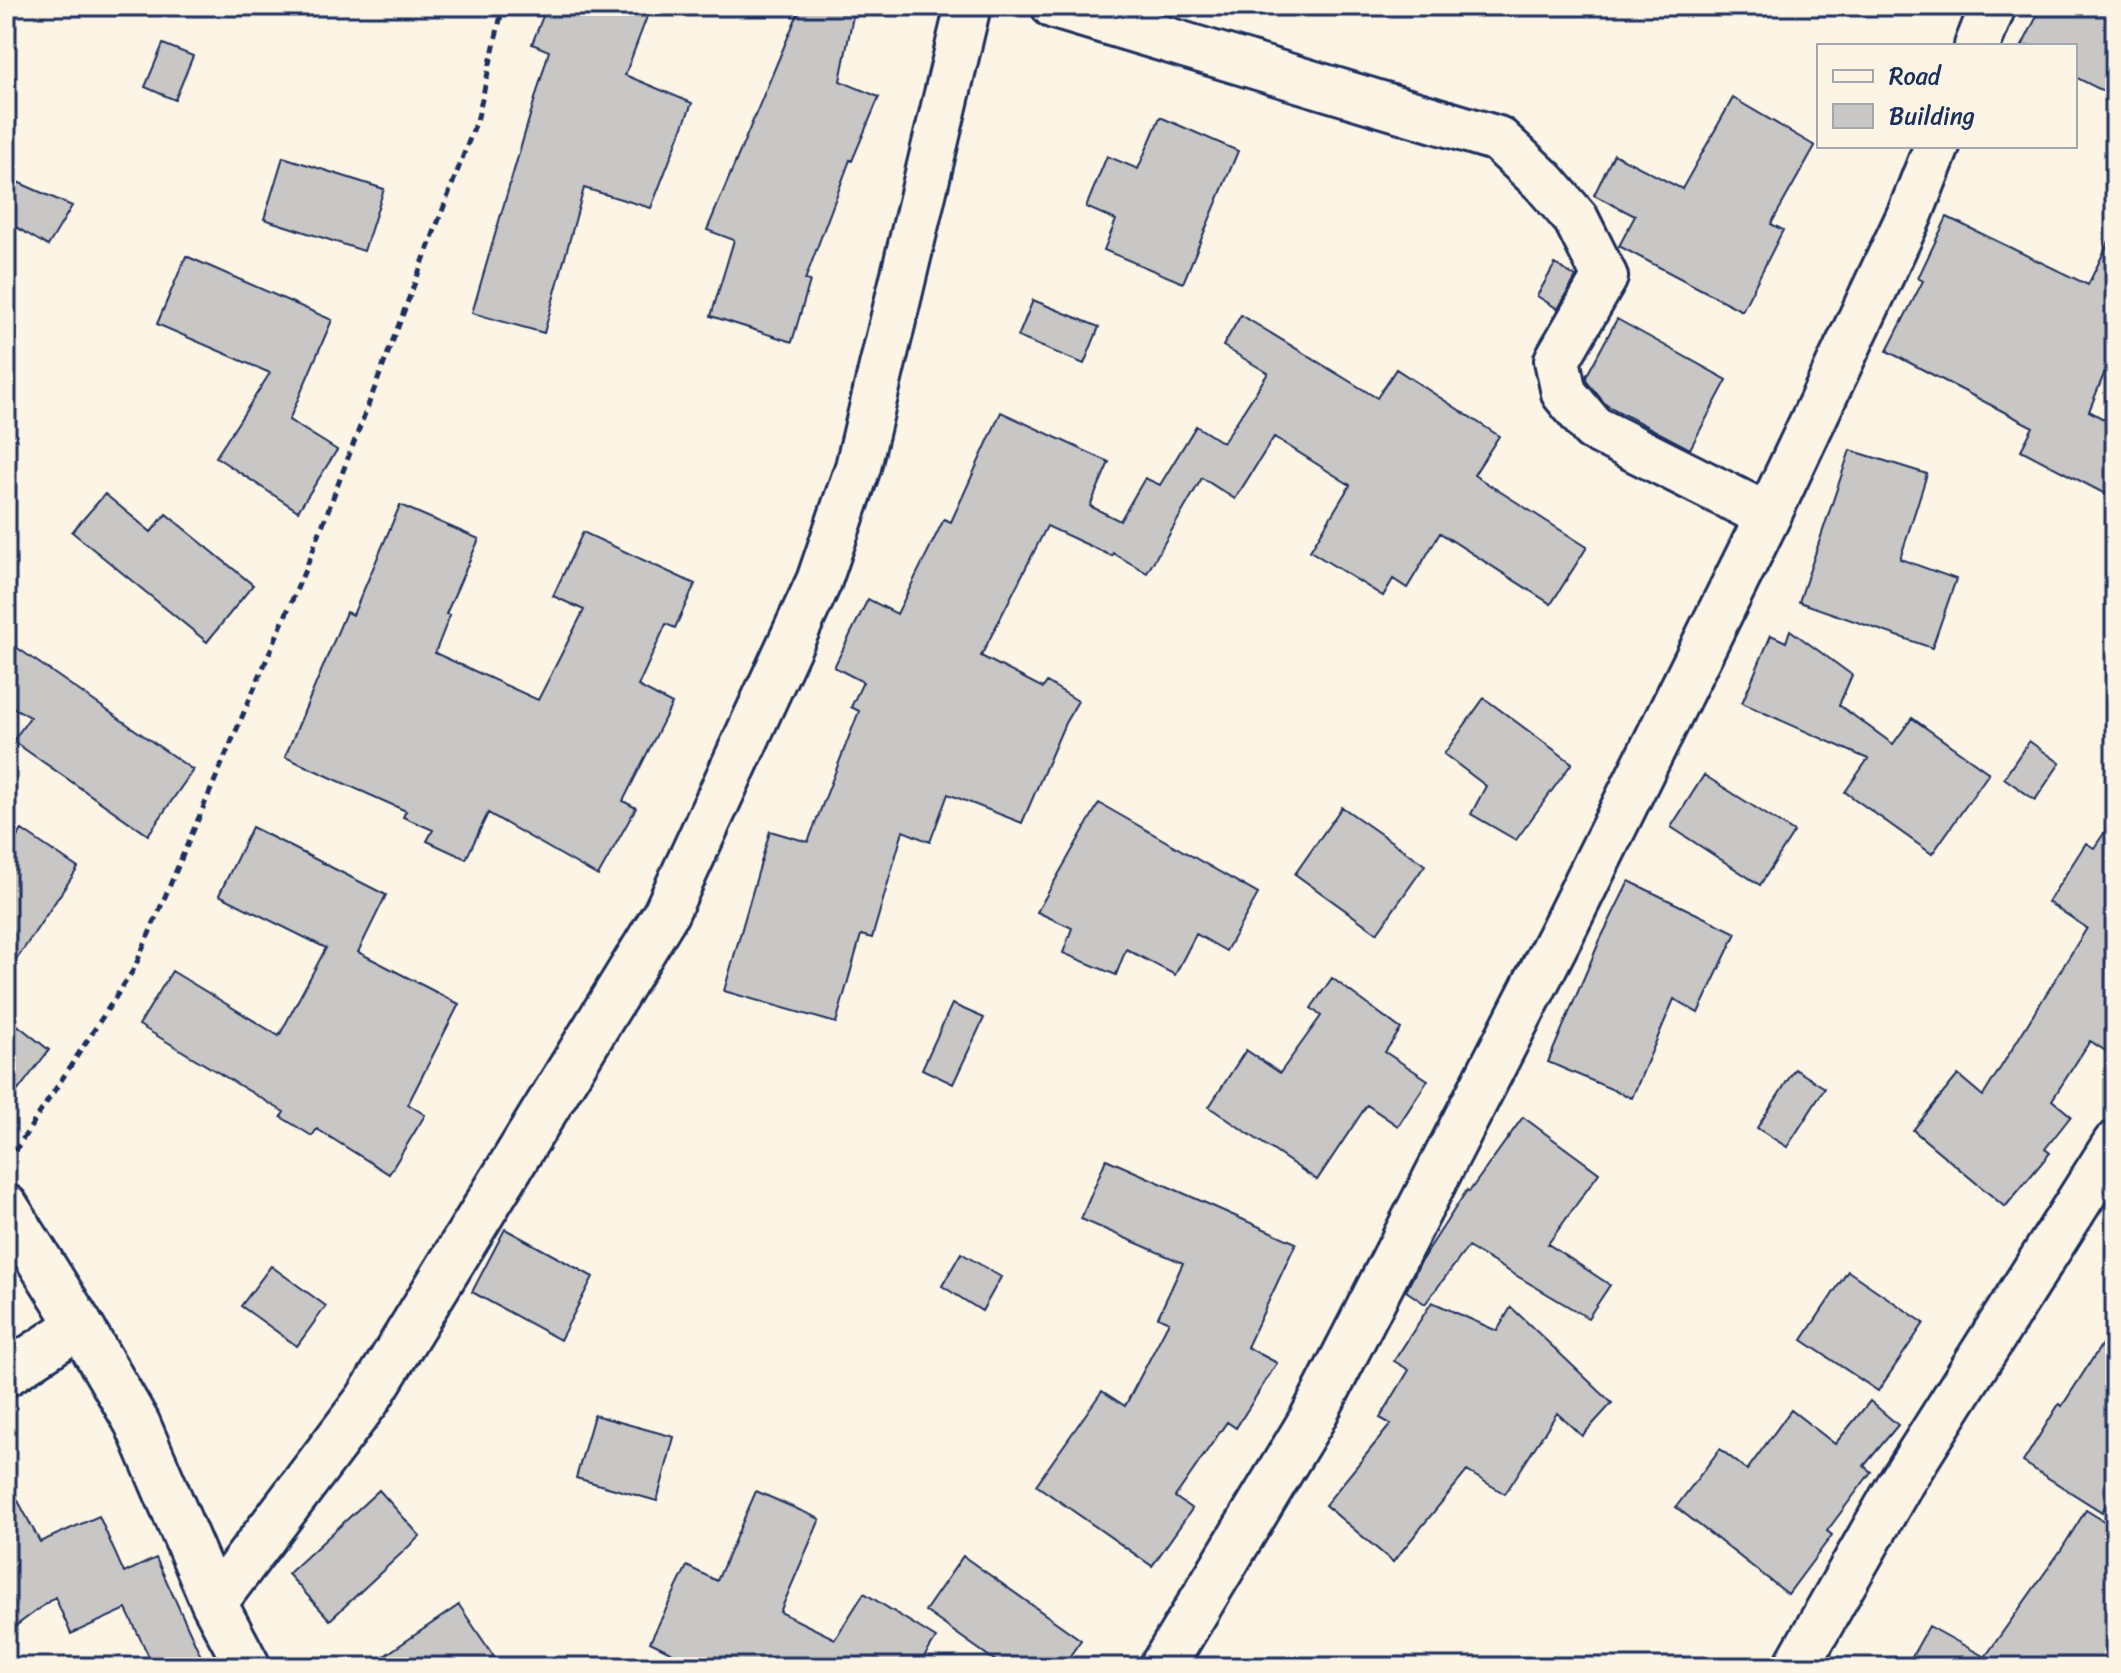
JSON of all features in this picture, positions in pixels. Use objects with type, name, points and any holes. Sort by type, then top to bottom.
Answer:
[{"type":"street","points":[[214,1603],[368,1399],[666,913],[819,581],[858,467],[968,6]]},
{"type":"street","points":[[1054,6],[1498,139],[1544,182],[1576,219],[1605,277],[1557,360],[1564,393],[1593,428],[1768,516]]},
{"type":"street","points":[[1978,44],[1993,6]]},
{"type":"street","points":[[1162,1667],[1312,1419],[1562,932],[1768,516],[1910,214],[1936,148]]},
{"type":"street","points":[[1796,1667],[1899,1486],[2115,1144]]},
{"type":"street","points":[[6,1207],[137,1423],[214,1603],[248,1667]]},
{"type":"street","points":[[6,1374],[80,1325]]},
{"type":"path","points":[[6,1164],[134,969],[308,563],[478,117],[503,6]]},
{"type":"building","points":[[547,6],[651,6],[625,75],[692,103],[651,208],[584,188],[544,333],[472,313],[549,51],[532,44]]},
{"type":"building","points":[[801,6],[855,6],[840,81],[879,97],[850,160],[805,280],[810,281],[792,342],[711,316],[734,240],[707,230]]},
{"type":"building","points":[[2042,6],[2115,6],[2115,97],[2077,78],[2077,44],[2023,44]]},
{"type":"building","points":[[163,44],[193,56],[175,100],[145,87]]},
{"type":"building","points":[[1733,98],[1815,146],[1771,224],[1783,230],[1742,311],[1619,246],[1635,216],[1594,195],[1614,154],[1682,189]]},
{"type":"building","points":[[1160,117],[1238,151],[1183,283],[1104,250],[1116,220],[1086,207],[1107,156],[1138,169]]},
{"type":"building","points":[[283,157],[384,189],[364,251],[264,219]]},
{"type":"building","points":[[6,177],[72,206],[48,246],[6,221]]},
{"type":"building","points":[[1947,217],[2088,285],[2115,229],[2115,347],[2089,411],[2115,425],[2115,499],[2021,450],[2033,427],[1887,351],[1923,281],[1918,278]]},
{"type":"building","points":[[186,256],[332,320],[289,420],[337,450],[298,511],[216,457],[270,373],[157,324]]},
{"type":"building","points":[[1555,264],[1576,277],[1558,309],[1537,296]]},
{"type":"building","points":[[1033,300],[1099,327],[1084,364],[1018,337]]},
{"type":"building","points":[[1241,315],[1377,398],[1396,369],[1499,436],[1474,475],[1587,547],[1551,604],[1440,533],[1407,588],[1393,579],[1383,596],[1310,551],[1350,485],[1274,437],[1235,499],[1202,478],[1147,573],[1113,553],[1112,556],[1047,526],[981,656],[1043,688],[1047,682],[1078,701],[1065,723],[1022,823],[948,794],[930,842],[903,831],[872,938],[861,935],[836,1023],[724,991],[770,831],[808,842],[859,711],[851,707],[863,682],[834,667],[868,599],[897,614],[944,519],[951,522],[1001,412],[1109,462],[1090,506],[1120,521],[1145,478],[1160,485],[1196,426],[1223,443],[1268,373],[1223,346]]},
{"type":"building","points":[[1617,319],[1727,380],[1690,449],[1606,405],[1587,382],[1586,377]]},
{"type":"building","points":[[1850,450],[1927,474],[1900,559],[1956,579],[1932,648],[1799,602]]},
{"type":"building","points":[[105,494],[151,532],[166,514],[253,585],[207,642],[72,532]]},
{"type":"building","points":[[400,505],[479,539],[446,614],[450,615],[435,653],[538,700],[584,610],[553,596],[583,532],[695,584],[675,628],[666,624],[638,686],[672,704],[623,801],[636,808],[598,876],[488,813],[466,859],[427,841],[433,830],[403,817],[406,811],[285,757],[346,612],[353,615]]},
{"type":"building","points":[[1790,630],[1852,675],[1839,705],[1893,744],[1912,718],[1989,773],[1932,854],[1845,792],[1868,759],[1742,703],[1771,635],[1786,642]]},
{"type":"building","points":[[6,640],[193,770],[148,835],[13,741],[30,717],[6,703]]},
{"type":"building","points":[[1484,698],[1572,763],[1516,840],[1471,814],[1486,786],[1444,754]]},
{"type":"building","points":[[2029,741],[2060,763],[2035,800],[2004,778]]},
{"type":"building","points":[[1704,775],[1794,832],[1760,885],[1671,827]]},
{"type":"building","points":[[1099,803],[1258,894],[1226,951],[1196,934],[1175,975],[1126,949],[1116,975],[1063,953],[1072,928],[1037,912]]},
{"type":"building","points":[[1342,807],[1425,865],[1377,933],[1295,874]]},
{"type":"building","points":[[2115,817],[2115,1057],[2090,1041],[2052,1100],[2071,1116],[2045,1149],[2050,1153],[2005,1207],[1913,1130],[1958,1075],[1983,1096],[2087,928],[2048,902],[2086,843],[2094,848]]},
{"type":"building","points":[[252,827],[386,895],[358,952],[459,1004],[408,1104],[425,1115],[389,1174],[317,1129],[312,1136],[281,1117],[284,1112],[139,1025],[172,971],[279,1036],[326,948],[219,895]]},
{"type":"building","points":[[22,830],[78,868],[6,975],[6,853]]},
{"type":"building","points":[[1629,881],[1736,933],[1698,1013],[1674,999],[1632,1098],[1548,1062]]},
{"type":"building","points":[[1332,978],[1401,1029],[1385,1052],[1428,1080],[1398,1126],[1367,1105],[1317,1180],[1209,1107],[1246,1050],[1280,1073],[1321,1016],[1311,1008]]},
{"type":"building","points":[[952,1004],[984,1018],[953,1084],[922,1069]]},
{"type":"building","points":[[6,1016],[49,1050],[6,1106]]},
{"type":"building","points":[[1795,1069],[1825,1088],[1787,1147],[1757,1128]]},
{"type":"building","points":[[1523,1117],[1599,1173],[1548,1244],[1610,1285],[1588,1318],[1468,1247],[1425,1304],[1406,1291],[1421,1261],[1467,1190],[1469,1192]]},
{"type":"building","points":[[1106,1159],[1296,1243],[1247,1347],[1277,1363],[1236,1428],[1227,1422],[1175,1497],[1192,1509],[1152,1566],[1036,1485],[1102,1391],[1125,1406],[1169,1322],[1158,1317],[1183,1263],[1081,1219]]},
{"type":"building","points":[[505,1229],[593,1277],[560,1340],[472,1292]]},
{"type":"building","points":[[961,1253],[1001,1277],[982,1311],[942,1286]]},
{"type":"building","points":[[271,1266],[326,1306],[297,1346],[241,1306]]},
{"type":"building","points":[[1848,1271],[1924,1323],[1878,1391],[1802,1340]]},
{"type":"building","points":[[1432,1302],[1497,1331],[1511,1307],[1612,1403],[1582,1436],[1557,1413],[1505,1494],[1467,1471],[1393,1562],[1325,1505],[1391,1424],[1380,1418],[1409,1370],[1394,1361]]},
{"type":"building","points":[[2115,1324],[2115,1489],[2102,1512],[2023,1462]]},
{"type":"building","points":[[1870,1401],[1898,1425],[1864,1466],[1871,1472],[1827,1531],[1832,1535],[1788,1594],[1676,1507],[1720,1449],[1747,1470],[1791,1410],[1835,1444]]},
{"type":"building","points":[[594,1415],[674,1437],[657,1501],[576,1478]]},
{"type":"building","points":[[6,1478],[40,1542],[99,1516],[124,1573],[156,1558],[206,1667],[154,1667],[126,1609],[71,1634],[55,1597],[6,1633]]},
{"type":"building","points":[[379,1490],[420,1536],[330,1620],[288,1574]]},
{"type":"building","points":[[756,1491],[820,1519],[780,1612],[835,1639],[864,1593],[936,1638],[918,1667],[701,1667],[650,1642],[687,1566],[717,1581]]},
{"type":"building","points":[[2086,1510],[2115,1528],[2115,1667],[1906,1667],[1929,1626],[1985,1657]]},
{"type":"building","points":[[963,1556],[1081,1640],[1062,1667],[1004,1667],[925,1611]]},
{"type":"building","points":[[459,1605],[501,1667],[368,1667]]}]
